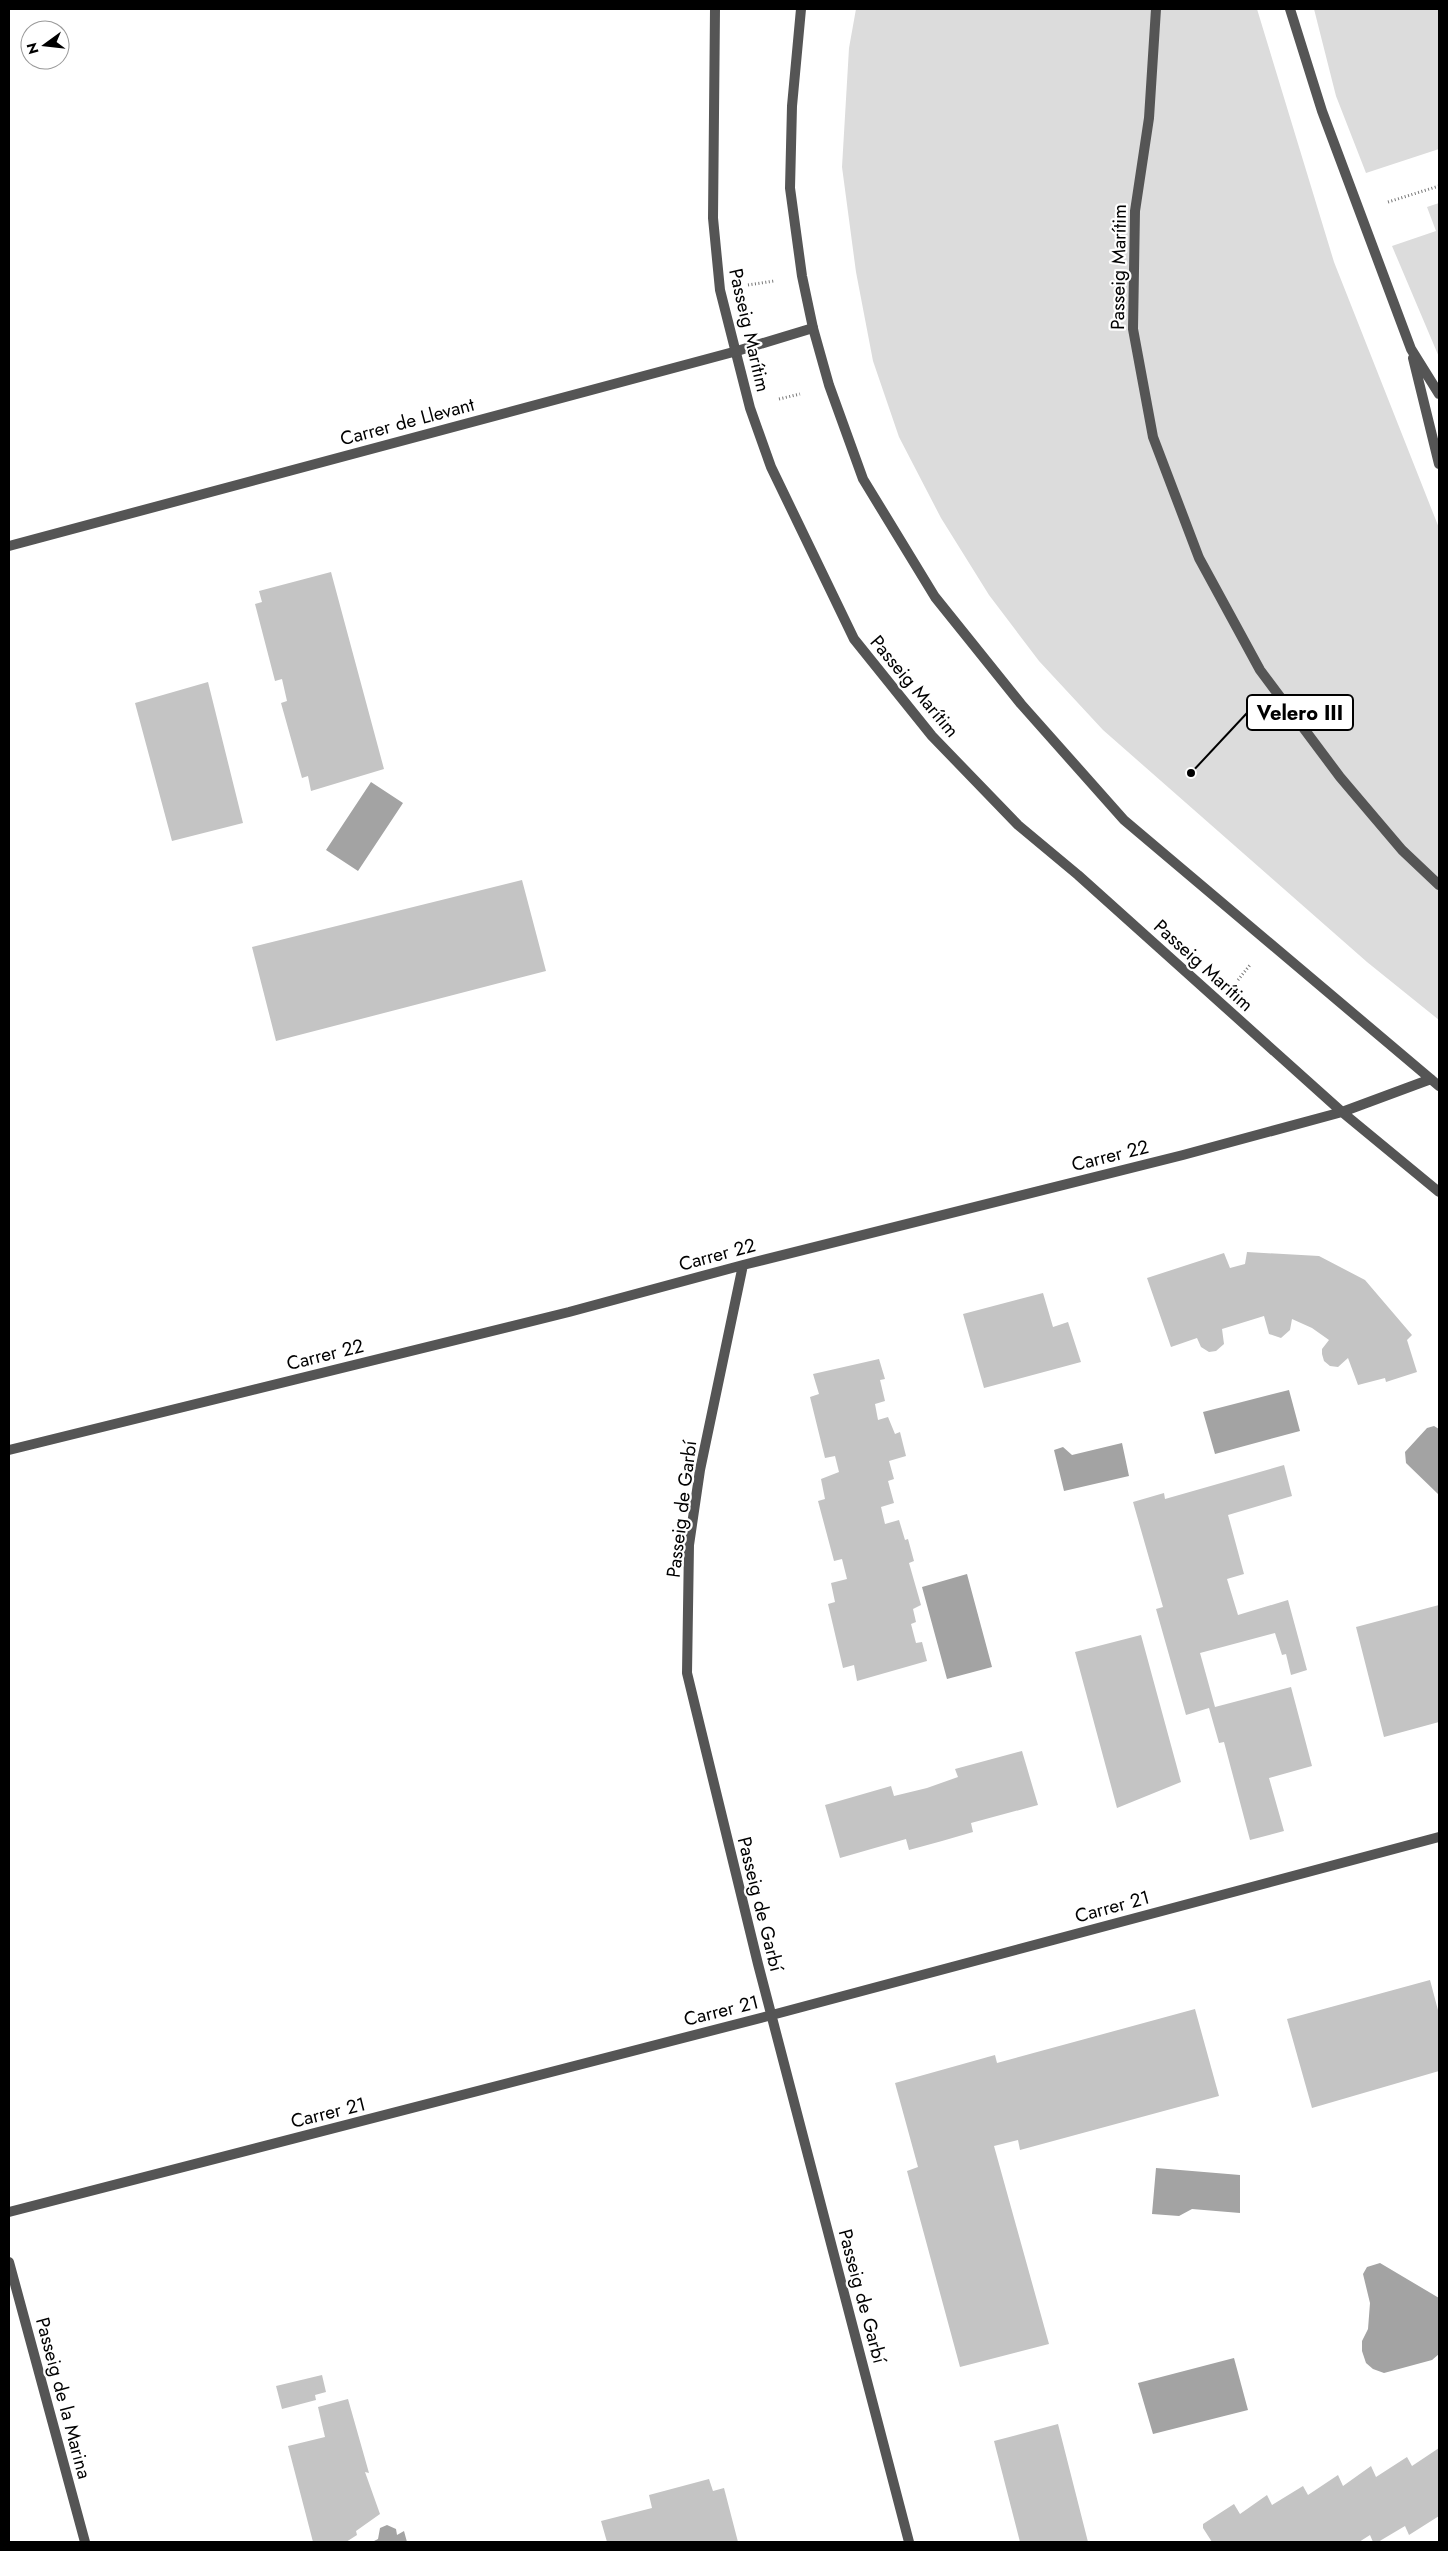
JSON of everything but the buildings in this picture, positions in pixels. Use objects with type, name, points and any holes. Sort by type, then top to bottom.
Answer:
[{"type":"street","name":"Passeig Marítim","points":[[715,9],[713,218],[720,290],[750,408],[772,467],[854,639],[932,736],[1018,825],[1085,881],[1342,1112],[1439,1192]]},
{"type":"street","points":[[801,9],[792,106],[790,188],[802,276],[813,328],[829,385],[863,479],[934,596],[1022,704],[1124,820],[1435,1083]]},
{"type":"street","name":"Passeig Marítim","points":[[1156,9],[1149,118],[1135,211],[1133,329],[1153,437],[1199,558],[1260,670],[1340,777],[1402,850],[1439,885]]},
{"type":"street","points":[[1290,9],[1322,111],[1411,349],[1439,464]]},
{"type":"street","name":"Carrer de Llevant","points":[[9,546],[736,351],[813,328]]},
{"type":"street","points":[[1411,349],[1439,394]]},
{"type":"street","name":"Carrer 22","points":[[9,1450],[569,1312],[742,1265],[1183,1155],[1342,1112],[1435,1083]]},
{"type":"street","name":"Passeig de Garbí","points":[[742,1265],[700,1470],[690,1545],[687,1673],[772,2016],[909,2542]]},
{"type":"street","name":"Carrer 21","points":[[9,2212],[772,2016],[1439,1836]]},
{"type":"street","name":"Passeig de la Marina","points":[[9,2262],[85,2542]]},
{"type":"path","points":[[1359,211],[1439,186]]},
{"type":"path","points":[[720,290],[802,276]]},
{"type":"path","points":[[750,408],[829,385]]},
{"type":"path","points":[[1220,1004],[1268,941]]},
{"type":"shaded area","points":[[856,9],[1257,9],[1334,262],[1439,528],[1439,1020],[1367,962],[1103,730],[1039,661],[989,595],[941,518],[899,437],[873,361],[856,272],[842,167],[849,48]]},
{"type":"shaded area","points":[[1314,9],[1439,9],[1439,149],[1366,173],[1336,96]]},
{"type":"shaded area","points":[[1439,203],[1439,357],[1392,246],[1436,231],[1427,207]]},
{"type":"shaded area","points":[[371,782],[403,803],[358,871],[326,850]]},
{"type":"shaded area","points":[[1289,1390],[1300,1431],[1215,1454],[1203,1412]]},
{"type":"shaded area","points":[[1434,1426],[1439,1429],[1439,1495],[1406,1463],[1405,1452],[1427,1428]]},
{"type":"shaded area","points":[[1122,1443],[1129,1476],[1064,1491],[1054,1450],[1063,1447],[1072,1455]]},
{"type":"shaded area","points":[[967,1574],[992,1667],[947,1679],[922,1587]]},
{"type":"shaded area","points":[[1156,2168],[1240,2175],[1240,2213],[1192,2209],[1179,2216],[1152,2214]]},
{"type":"shaded area","points":[[1380,2263],[1439,2298],[1439,2354],[1432,2360],[1384,2373],[1373,2369],[1366,2363],[1362,2351],[1362,2341],[1368,2329],[1370,2303],[1363,2274],[1367,2267]]},
{"type":"shaded area","points":[[1234,2358],[1248,2410],[1153,2434],[1138,2383]]},
{"type":"shaded area","points":[[387,2525],[396,2529],[397,2535],[404,2531],[407,2542],[372,2542],[378,2539],[380,2528]]},
{"type":"place","name":"Velero III","points":[[1191,773]]}]
